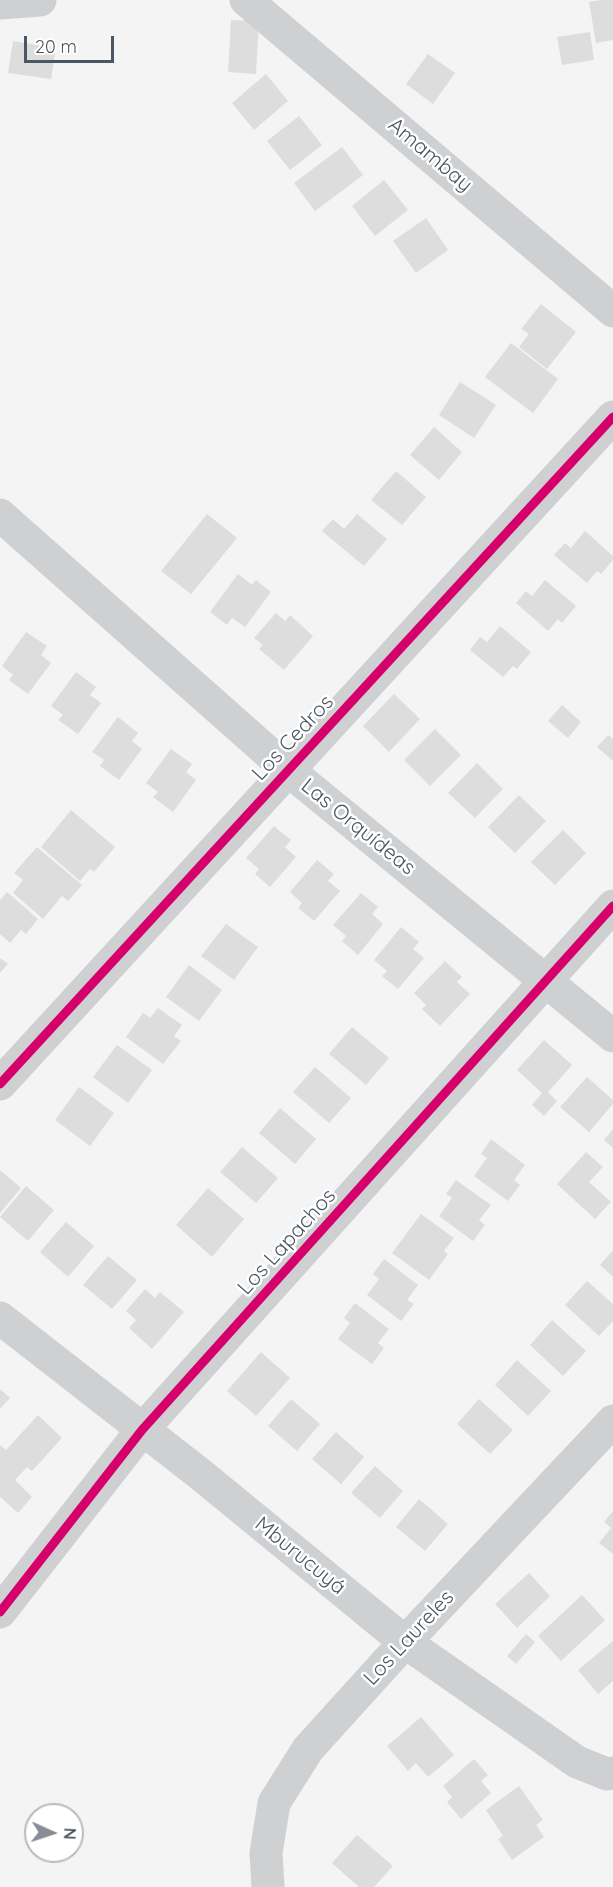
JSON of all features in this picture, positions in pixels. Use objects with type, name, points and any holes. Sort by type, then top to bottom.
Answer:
[{"type":"street","points":[[0,3],[40,0]]},
{"type":"street","name":"Amambay","points":[[246,0],[613,311]]},
{"type":"street","name":"Los Cedros","points":[[0,1084],[613,417]]},
{"type":"street","name":"Las Orquídeas","points":[[0,515],[288,770],[613,1036]]},
{"type":"street","name":"Los Lapachos","points":[[0,1612],[142,1430],[613,906]]},
{"type":"street","name":"Mburucuyá","points":[[0,1318],[405,1642],[578,1762],[607,1774],[613,1773]]},
{"type":"street","name":"Los Laureles","points":[[268,1887],[266,1853],[274,1803],[308,1749],[405,1642],[613,1421]]},
{"type":"building","points":[[613,0],[613,40],[596,43],[589,2]]},
{"type":"building","points":[[231,20],[259,21],[256,74],[228,72]]},
{"type":"building","points":[[590,32],[594,60],[562,65],[557,37]]},
{"type":"building","points":[[13,41],[56,48],[51,79],[8,73]]},
{"type":"building","points":[[428,54],[455,73],[433,104],[406,84]]},
{"type":"building","points":[[266,74],[288,101],[254,130],[232,103]]},
{"type":"building","points":[[299,116],[322,145],[290,170],[267,141]]},
{"type":"building","points":[[342,147],[363,175],[315,211],[294,183]]},
{"type":"building","points":[[384,180],[408,210],[375,236],[352,206]]},
{"type":"building","points":[[426,218],[448,250],[416,273],[393,241]]},
{"type":"building","points":[[541,304],[576,332],[547,369],[519,347],[529,334],[521,329]]},
{"type":"building","points":[[511,343],[558,379],[533,413],[485,377]]},
{"type":"building","points":[[460,382],[496,405],[474,438],[439,415]]},
{"type":"building","points":[[434,427],[462,452],[439,480],[410,455]]},
{"type":"building","points":[[396,471],[426,497],[402,525],[371,500]]},
{"type":"building","points":[[207,514],[237,538],[191,594],[161,571]]},
{"type":"building","points":[[357,514],[387,539],[364,566],[322,531],[333,519],[344,529]]},
{"type":"building","points":[[585,531],[613,556],[613,560],[601,574],[597,571],[587,583],[554,555],[565,543],[571,548]]},
{"type":"building","points":[[238,574],[252,585],[256,580],[271,592],[245,627],[232,618],[227,625],[210,612]]},
{"type":"building","points":[[545,580],[576,606],[562,623],[558,619],[548,631],[516,603],[526,591],[532,596]]},
{"type":"building","points":[[276,613],[285,621],[290,615],[313,636],[284,670],[259,649],[263,645],[254,638]]},
{"type":"building","points":[[500,626],[531,652],[517,669],[513,666],[503,677],[470,650],[480,637],[487,642]]},
{"type":"building","points":[[26,632],[47,646],[41,655],[51,663],[28,694],[9,680],[13,675],[2,666]]},
{"type":"building","points":[[76,672],[96,687],[90,695],[101,703],[78,734],[58,720],[63,715],[51,706]]},
{"type":"building","points":[[394,694],[420,719],[389,752],[363,726]]},
{"type":"building","points":[[562,705],[581,722],[568,738],[548,721]]},
{"type":"building","points":[[118,717],[138,733],[132,741],[142,749],[119,780],[100,766],[104,760],[92,752]]},
{"type":"building","points":[[435,729],[461,755],[430,786],[404,760]]},
{"type":"building","points":[[608,735],[613,739],[613,761],[597,747]]},
{"type":"building","points":[[171,749],[192,764],[186,772],[196,780],[173,812],[153,797],[158,792],[146,783]]},
{"type":"building","points":[[477,763],[503,789],[475,818],[448,793]]},
{"type":"building","points":[[519,795],[546,821],[515,853],[488,827]]},
{"type":"building","points":[[71,810],[115,847],[94,872],[90,869],[80,881],[41,847]]},
{"type":"building","points":[[274,826],[291,840],[285,847],[296,857],[270,887],[255,874],[259,869],[246,858]]},
{"type":"building","points":[[563,830],[586,853],[555,885],[531,862]]},
{"type":"building","points":[[37,847],[82,885],[68,901],[62,896],[43,919],[13,893],[23,880],[14,873]]},
{"type":"building","points":[[317,860],[334,874],[328,881],[340,891],[314,921],[298,908],[302,903],[290,892]]},
{"type":"building","points":[[7,892],[38,919],[26,934],[21,930],[10,943],[0,934],[0,900]]},
{"type":"building","points":[[361,893],[378,907],[372,914],[383,924],[358,955],[342,941],[346,936],[333,925]]},
{"type":"building","points":[[226,924],[258,947],[234,980],[201,956]]},
{"type":"building","points":[[401,927],[419,942],[413,949],[424,958],[398,989],[382,976],[387,971],[374,960]]},
{"type":"building","points":[[0,958],[8,964],[0,973]]},
{"type":"building","points":[[445,961],[462,977],[457,982],[470,994],[440,1026],[422,1009],[426,1005],[414,993]]},
{"type":"building","points":[[189,965],[222,990],[199,1021],[166,997]]},
{"type":"building","points":[[158,1008],[182,1025],[174,1036],[181,1041],[163,1064],[126,1037],[143,1013],[150,1018]]},
{"type":"building","points":[[352,1027],[389,1058],[366,1085],[329,1054]]},
{"type":"building","points":[[544,1040],[572,1065],[548,1092],[557,1101],[544,1116],[532,1105],[542,1093],[517,1070]]},
{"type":"building","points":[[117,1045],[152,1070],[128,1103],[93,1077]]},
{"type":"building","points":[[315,1067],[351,1098],[329,1123],[293,1092]]},
{"type":"building","points":[[587,1077],[613,1100],[613,1104],[589,1132],[560,1107]]},
{"type":"building","points":[[79,1087],[114,1113],[90,1146],[55,1120]]},
{"type":"building","points":[[280,1108],[316,1139],[295,1164],[259,1133]]},
{"type":"building","points":[[613,1129],[613,1148],[604,1140]]},
{"type":"building","points":[[491,1139],[525,1165],[514,1180],[520,1185],[508,1201],[474,1176],[487,1158],[481,1154]]},
{"type":"building","points":[[242,1147],[278,1178],[256,1203],[220,1172]]},
{"type":"building","points":[[586,1152],[603,1167],[589,1182],[611,1202],[595,1219],[557,1184]]},
{"type":"building","points":[[0,1170],[21,1188],[0,1213]]},
{"type":"building","points":[[456,1180],[491,1205],[479,1220],[485,1225],[473,1241],[439,1216],[452,1198],[446,1194]]},
{"type":"building","points":[[26,1186],[54,1210],[28,1241],[0,1217]]},
{"type":"building","points":[[208,1188],[244,1219],[212,1257],[176,1225]]},
{"type":"building","points":[[421,1214],[454,1238],[444,1251],[448,1254],[429,1280],[392,1253]]},
{"type":"building","points":[[66,1222],[94,1246],[68,1277],[40,1252]]},
{"type":"building","points":[[613,1250],[613,1277],[600,1265]]},
{"type":"building","points":[[108,1256],[137,1280],[112,1309],[83,1285]]},
{"type":"building","points":[[384,1259],[418,1285],[407,1300],[414,1304],[401,1321],[367,1295],[379,1279],[373,1274]]},
{"type":"building","points":[[587,1281],[613,1304],[613,1321],[599,1336],[565,1305]]},
{"type":"building","points":[[145,1289],[155,1298],[160,1292],[184,1312],[152,1349],[129,1328],[136,1320],[126,1311]]},
{"type":"building","points":[[355,1303],[389,1329],[378,1343],[384,1348],[372,1364],[338,1339],[350,1323],[344,1318]]},
{"type":"building","points":[[552,1320],[586,1351],[563,1376],[530,1345]]},
{"type":"building","points":[[261,1352],[290,1378],[256,1416],[227,1391]]},
{"type":"building","points":[[517,1360],[551,1391],[528,1416],[495,1385]]},
{"type":"building","points":[[0,1389],[10,1398],[0,1409]]},
{"type":"building","points":[[291,1399],[320,1424],[297,1451],[268,1426]]},
{"type":"building","points":[[479,1399],[513,1430],[490,1454],[457,1424]]},
{"type":"building","points":[[38,1415],[62,1438],[32,1471],[27,1467],[15,1480],[32,1497],[18,1513],[0,1497],[0,1445],[6,1450]]},
{"type":"building","points":[[336,1432],[364,1457],[341,1484],[312,1459]]},
{"type":"building","points":[[375,1466],[403,1491],[380,1518],[351,1493]]},
{"type":"building","points":[[419,1499],[448,1524],[425,1551],[396,1527]]},
{"type":"building","points":[[613,1511],[613,1554],[599,1543],[611,1528],[604,1522]]},
{"type":"building","points":[[529,1573],[550,1596],[517,1628],[495,1604]]},
{"type":"building","points":[[582,1595],[605,1620],[561,1661],[538,1636]]},
{"type":"building","points":[[526,1634],[535,1642],[516,1664],[507,1656]]},
{"type":"building","points":[[613,1641],[613,1681],[598,1694],[578,1670]]},
{"type":"building","points":[[421,1717],[454,1755],[428,1777],[416,1763],[408,1771],[387,1746]]},
{"type":"building","points":[[474,1759],[488,1775],[481,1781],[491,1793],[461,1819],[447,1802],[452,1797],[443,1786]]},
{"type":"building","points":[[519,1786],[543,1820],[536,1825],[544,1837],[512,1860],[498,1839],[503,1836],[486,1810]]},
{"type":"building","points":[[357,1835],[393,1866],[374,1887],[359,1887],[332,1863]]},
{"type":"cycle path","points":[[0,1084],[613,417]]},
{"type":"cycle path","points":[[0,1612],[142,1430],[613,906]]}]
